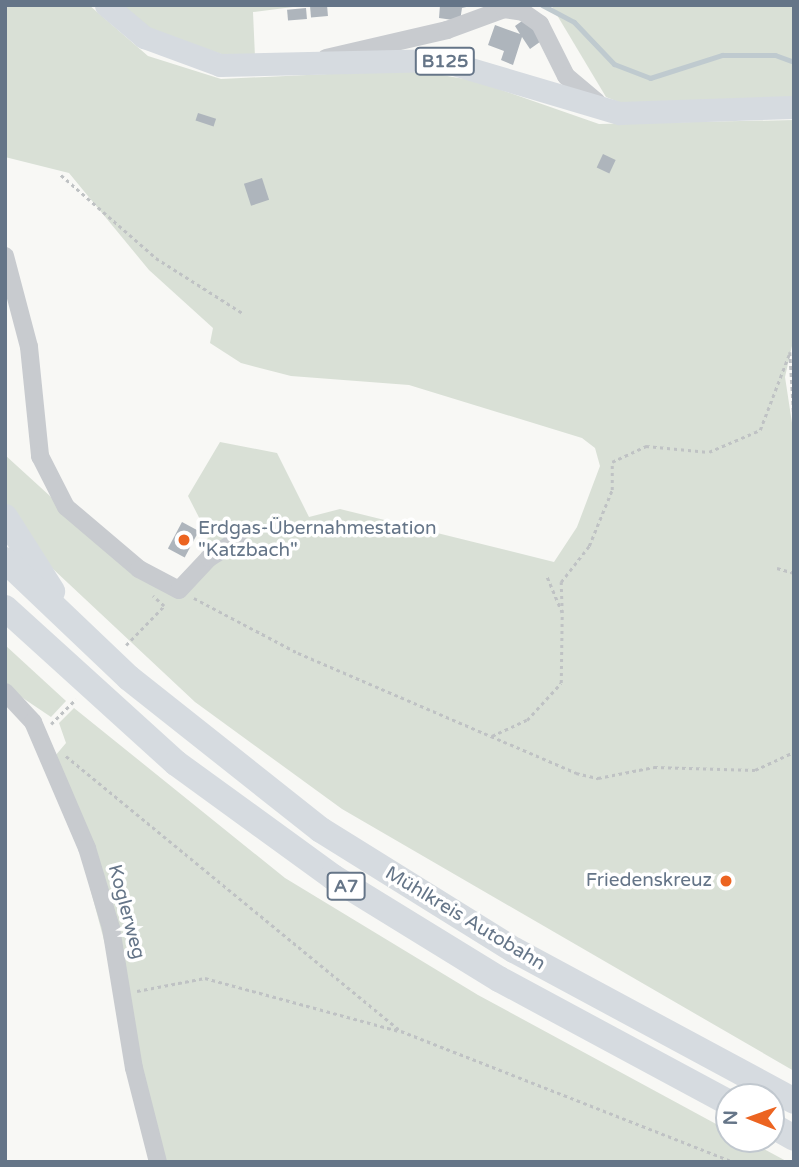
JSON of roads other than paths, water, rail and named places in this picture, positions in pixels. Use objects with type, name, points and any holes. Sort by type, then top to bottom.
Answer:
[{"type":"highway","points":[[5,517],[77,631]]},
{"type":"highway","name":"Mühlkreis Autobahn","points":[[5,560],[77,631],[185,725],[321,830],[514,950],[794,1101]]},
{"type":"highway","name":"Mühlkreis Autobahn","points":[[5,608],[176,763],[333,877],[499,979],[715,1095]]},
{"type":"main road","name":"B125","points":[[106,5],[144,37],[197,61],[246,66],[440,60],[619,113],[794,107]]},
{"type":"street","points":[[310,64],[355,48],[447,30],[485,14],[523,12],[540,24],[566,76],[619,113]]},
{"type":"street","points":[[5,256],[29,347],[40,456],[55,493],[139,569],[179,590],[209,558],[238,540]]},
{"type":"street","name":"Koglerweg","points":[[5,692],[40,735],[87,848],[123,994],[138,1090],[158,1162]]},
{"type":"waterway","points":[[542,5],[574,22],[614,64],[650,78],[722,55],[775,55],[794,62]]},
{"type":"place","name":"Erdgas-Übernahmestation \"Katzbach\"","points":[[184,540]]},
{"type":"place","name":"Friedenskreuz","points":[[726,881]]}]
